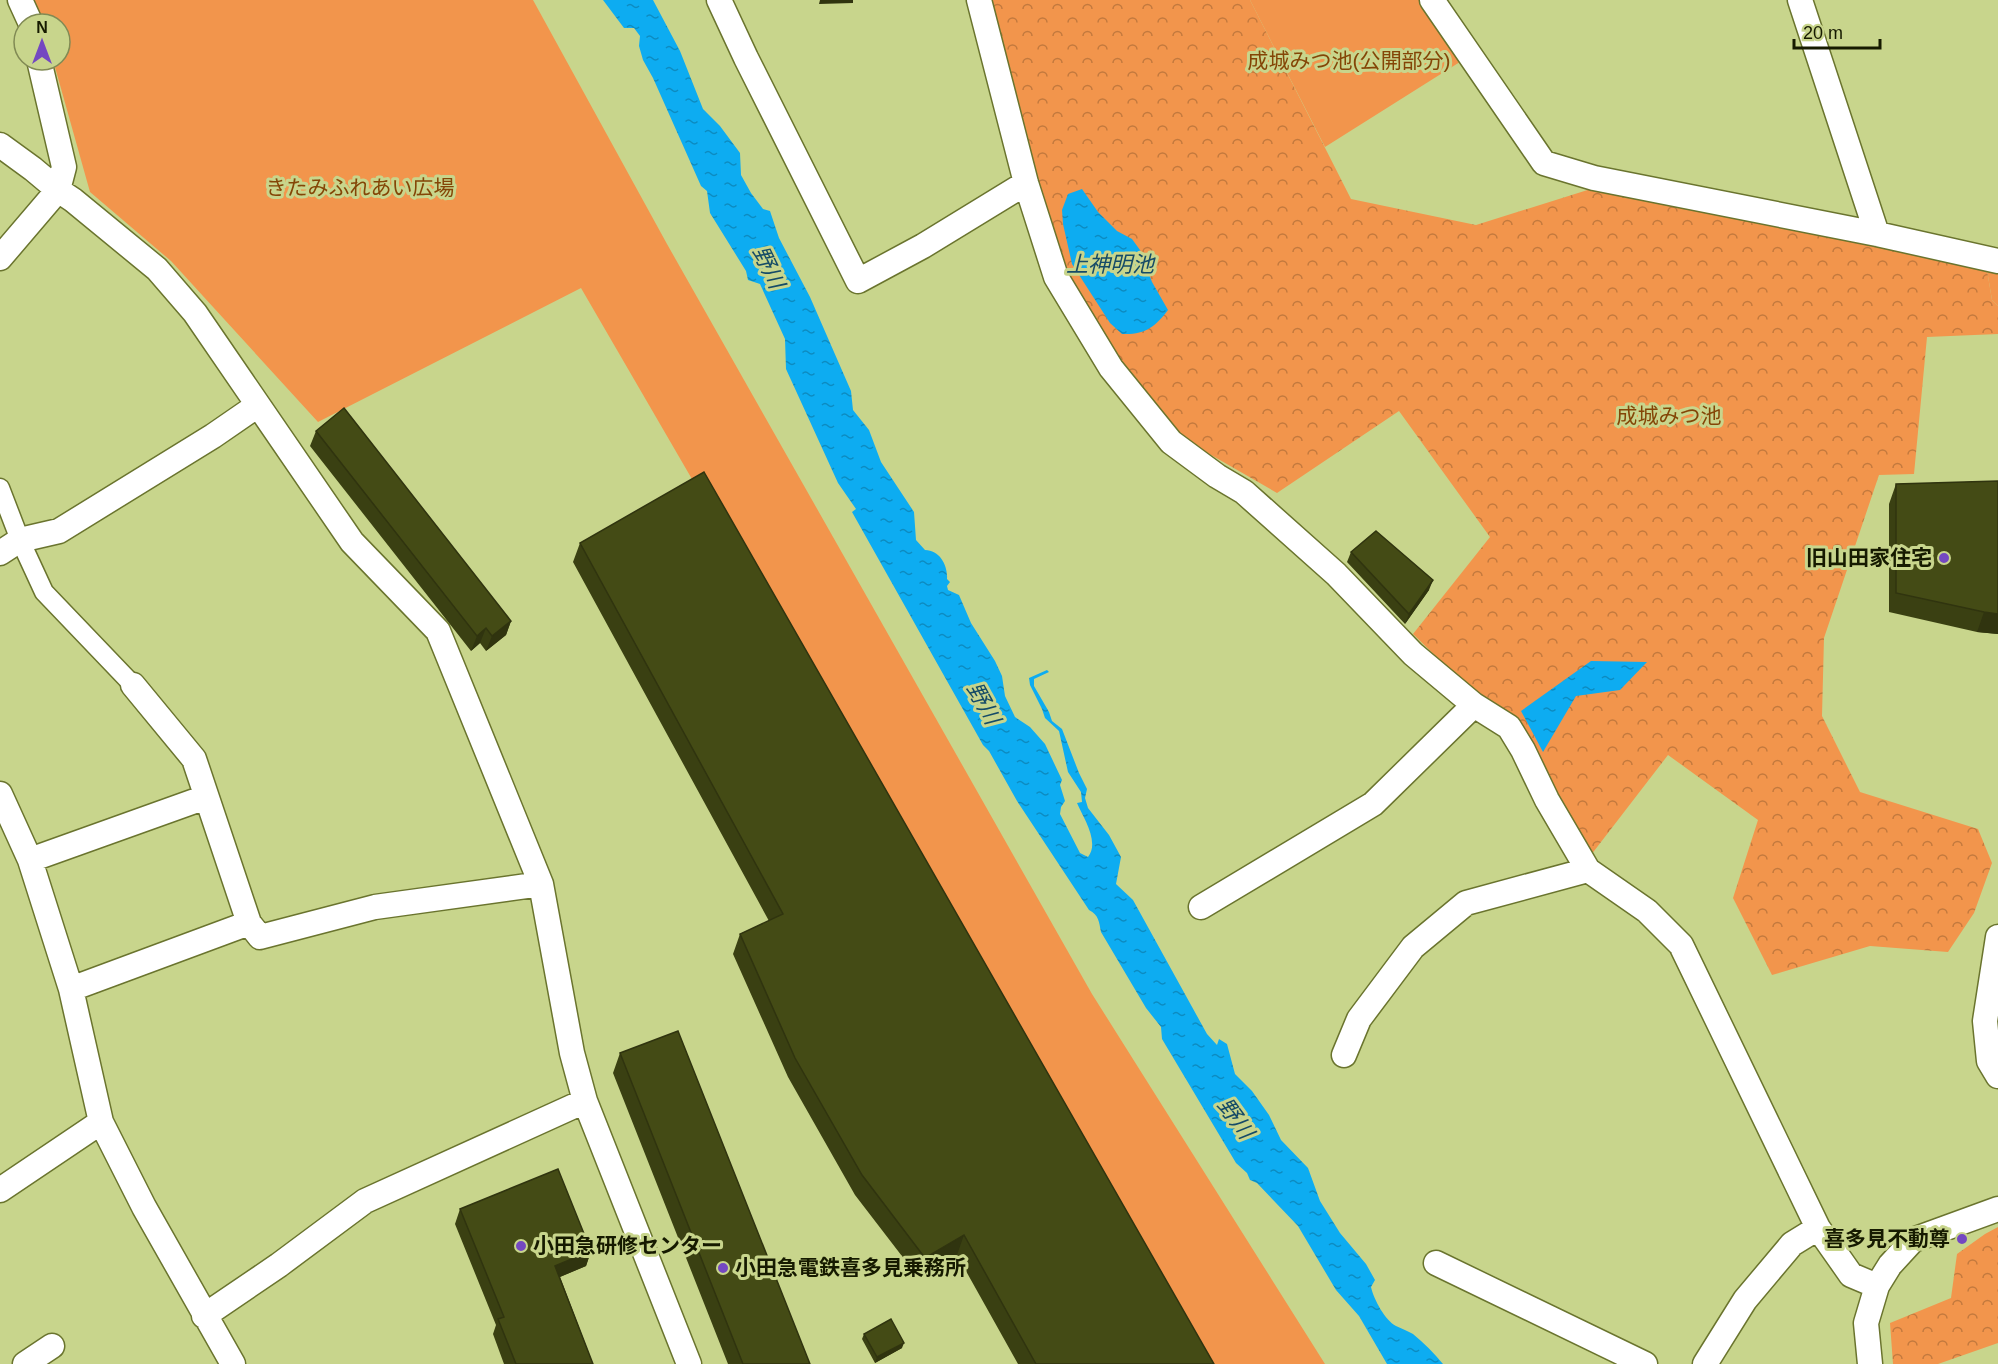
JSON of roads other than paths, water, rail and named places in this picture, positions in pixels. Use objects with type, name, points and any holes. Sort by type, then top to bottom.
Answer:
[{"type":"street","points":[[718,0],[858,281],[923,246],[1026,183]]},
{"type":"street","points":[[979,0],[1026,183],[1056,277],[1111,368],[1171,442],[1217,476],[1244,492],[1336,574],[1413,654],[1474,705],[1509,727],[1547,800],[1588,870],[1647,911],[1681,945],[1818,1228],[1851,1275],[1877,1286]]},
{"type":"street","points":[[1432,0],[1544,162],[1594,178],[1877,234],[1998,261]]},
{"type":"street","points":[[1800,0],[1877,234]]},
{"type":"street","points":[[0,258],[58,190],[64,167],[42,72]]},
{"type":"street","points":[[0,145],[74,200],[157,269],[195,313],[352,542],[438,631],[541,884],[572,1053],[585,1101],[689,1364]]},
{"type":"street","points":[[10,547],[59,531],[213,436],[258,405]]},
{"type":"street","points":[[0,488],[10,547],[44,592],[133,685],[195,759],[249,924],[260,937],[375,907],[541,884]]},
{"type":"street","points":[[1201,907],[1373,804],[1474,705]]},
{"type":"street","points":[[0,794],[30,860],[71,989],[101,1122],[144,1207],[233,1364]]},
{"type":"street","points":[[30,860],[206,797]]},
{"type":"street","points":[[1344,1055],[1359,1020],[1413,948],[1466,903],[1588,870]]},
{"type":"street","points":[[71,989],[249,924]]},
{"type":"street","points":[[1998,937],[1985,1021],[1989,1061],[1998,1076]]},
{"type":"street","points":[[204,1316],[279,1265],[365,1201],[585,1101]]},
{"type":"street","points":[[0,1190],[101,1122]]},
{"type":"street","points":[[1870,1364],[1866,1323],[1877,1286],[1890,1265],[1913,1240],[1998,1209]]},
{"type":"street","points":[[1705,1364],[1745,1299],[1792,1244],[1818,1228]]},
{"type":"street","points":[[1436,1263],[1645,1364]]},
{"type":"street","points":[[25,1364],[52,1346]]},
{"type":"water","name":"野川","points":[[603,0],[653,0],[680,51],[703,109],[720,126],[740,153],[741,175],[763,209],[770,211],[779,238],[810,297],[851,391],[853,410],[869,430],[881,462],[914,512],[916,540],[925,550],[935,553],[942,560],[950,582],[947,586],[948,590],[959,595],[971,623],[995,661],[1002,676],[1005,696],[1015,717],[1030,727],[1045,744],[1062,780],[1060,785],[1065,801],[1060,814],[1080,853],[1088,857],[1092,844],[1089,830],[1077,803],[1082,802],[1081,792],[1068,772],[1059,731],[1045,718],[1030,685],[1029,678],[1047,670],[1049,672],[1034,679],[1034,686],[1052,721],[1062,729],[1087,789],[1085,798],[1088,808],[1109,835],[1121,857],[1116,884],[1133,900],[1207,1034],[1217,1045],[1219,1039],[1227,1044],[1235,1074],[1252,1091],[1269,1115],[1281,1140],[1308,1168],[1320,1201],[1340,1233],[1366,1264],[1375,1280],[1371,1287],[1384,1314],[1396,1326],[1417,1337],[1443,1364],[1387,1364],[1359,1316],[1336,1290],[1298,1226],[1257,1183],[1250,1180],[1247,1173],[1236,1163],[1162,1039],[1161,1027],[1146,1008],[1101,932],[1097,917],[1089,910],[1017,801],[989,751],[983,745],[852,512],[856,509],[838,483],[786,369],[785,339],[760,284],[748,280],[746,271],[710,213],[707,191],[701,186],[643,60],[639,46],[640,36],[634,28],[624,28]]},
{"type":"water","name":"上神明池","points":[[1082,189],[1098,212],[1117,231],[1132,239],[1140,250],[1152,282],[1168,310],[1149,329],[1122,334],[1110,323],[1072,264],[1062,210],[1068,194]]},
{"type":"water","points":[[1591,661],[1647,662],[1620,690],[1576,696],[1543,752],[1521,711]]},
{"type":"place","name":"旧山田家住宅","points":[[1944,558]]},
{"type":"place","name":"喜多見不動尊","points":[[1962,1239]]},
{"type":"place","name":"小田急研修センター","points":[[521,1246]]},
{"type":"place","name":"小田急電鉄喜多見乗務所","points":[[723,1268]]},
{"type":"park label","name":"成城みつ池(公開部分)","points":[[1349,61]]},
{"type":"park label","name":"きたみふれあい広場","points":[[360,188]]},
{"type":"park label","name":"成城みつ池","points":[[1669,416]]}]
